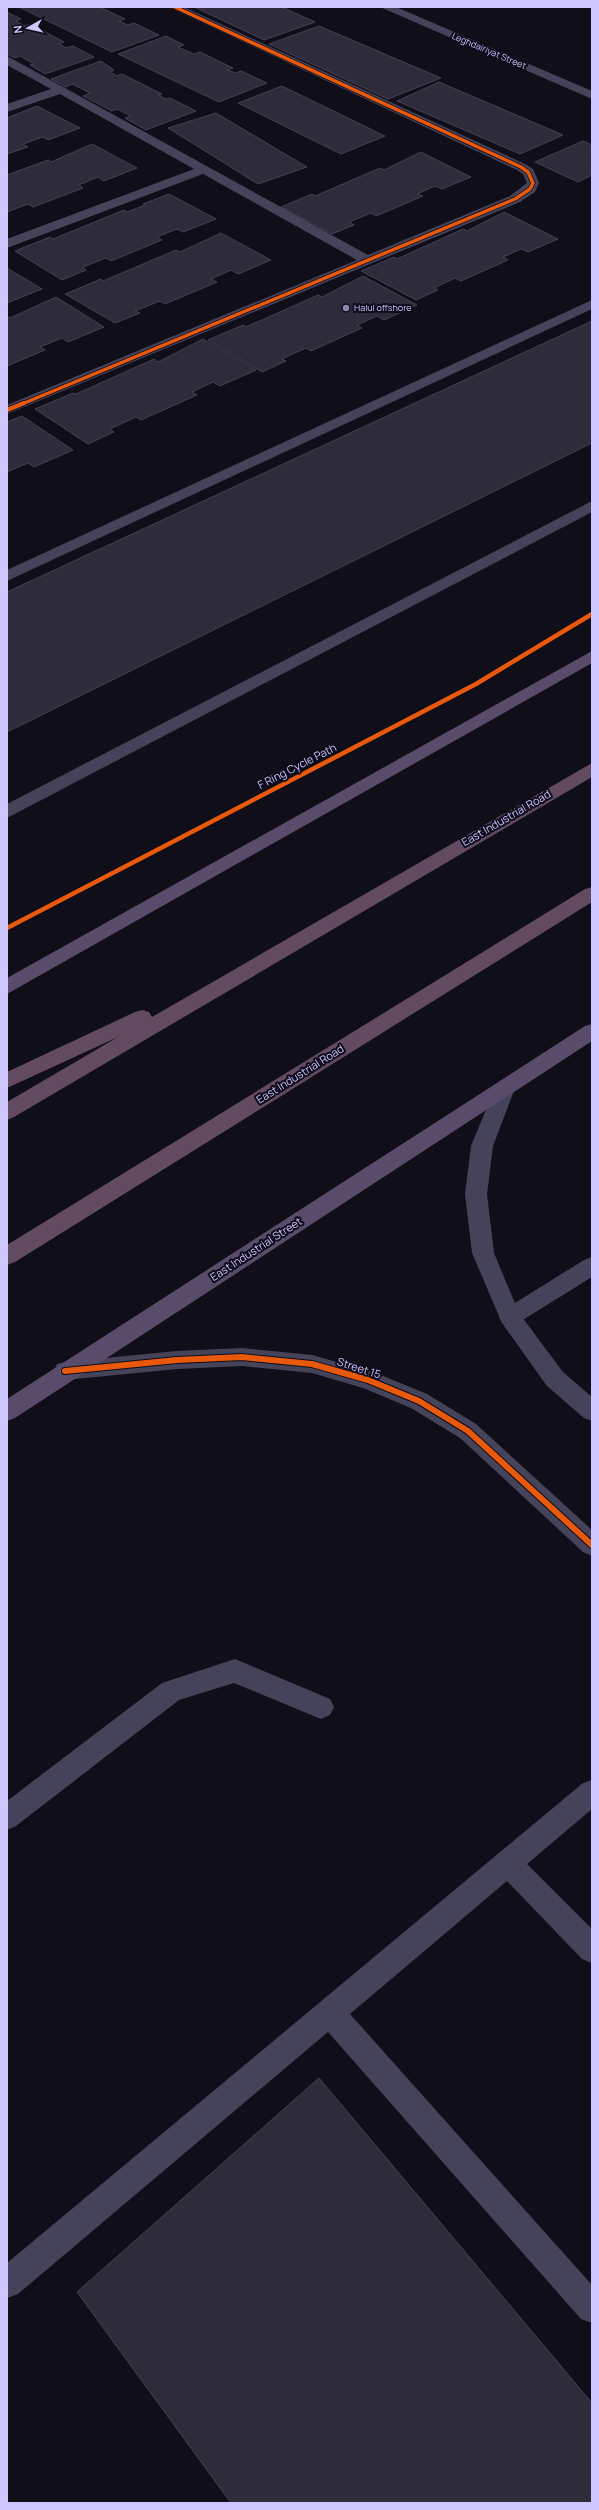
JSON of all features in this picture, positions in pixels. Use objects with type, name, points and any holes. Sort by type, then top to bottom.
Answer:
[{"type":"highway","name":"East Industrial Road","points":[[7,1112],[270,956],[592,769]]},
{"type":"highway","name":"East Industrial Road","points":[[7,1256],[592,893]]},
{"type":"highway","points":[[7,1081],[270,956]]},
{"type":"main road","points":[[7,987],[592,656]]},
{"type":"main road","points":[[505,1088],[592,1031]]},
{"type":"main road","name":"East Industrial Street","points":[[7,1411],[65,1371],[505,1088]]},
{"type":"street","points":[[7,410],[524,194],[533,184],[532,178],[521,167],[175,7]]},
{"type":"street","name":"Leghdairiyat Street","points":[[386,7],[592,95]]},
{"type":"street","points":[[7,60],[367,260]]},
{"type":"street","points":[[7,108],[60,90]]},
{"type":"street","points":[[7,244],[203,170]]},
{"type":"street","points":[[7,576],[592,304]]},
{"type":"street","points":[[7,812],[592,506]]},
{"type":"street","points":[[505,1088],[482,1146],[476,1194],[483,1253],[510,1316],[555,1379],[592,1411]]},
{"type":"street","points":[[510,1316],[592,1266]]},
{"type":"street","name":"Street 15","points":[[65,1371],[177,1360],[242,1357],[312,1364],[368,1380],[418,1401],[468,1431],[592,1545]]},
{"type":"street","points":[[7,1817],[171,1691],[235,1671],[321,1707]]},
{"type":"street","points":[[7,2283],[592,1792]]},
{"type":"street","points":[[507,1862],[592,1949]]},
{"type":"street","points":[[329,2012],[592,2308]]},
{"type":"building","points":[[19,7],[100,7],[125,19],[119,21],[128,25],[134,23],[159,35],[112,52]]},
{"type":"building","points":[[194,7],[282,7],[315,22],[264,40]]},
{"type":"building","points":[[7,12],[21,19],[16,21],[25,26],[30,24],[64,42],[59,44],[66,48],[73,46],[94,57],[45,74],[30,65],[34,64],[20,56],[15,58],[7,54]]},
{"type":"building","points":[[319,26],[441,78],[388,99],[269,44]]},
{"type":"building","points":[[166,36],[184,45],[178,47],[194,54],[200,52],[233,68],[227,70],[236,73],[241,71],[267,83],[219,102],[118,54]]},
{"type":"building","points":[[101,61],[114,70],[110,72],[117,76],[122,74],[162,94],[158,95],[166,99],[170,98],[196,111],[146,130],[125,118],[131,116],[117,109],[112,111],[83,96],[90,93],[72,84],[66,87],[51,79]]},
{"type":"building","points":[[439,82],[563,135],[520,154],[397,101]]},
{"type":"building","points":[[282,86],[385,136],[341,154],[238,103]]},
{"type":"building","points":[[37,106],[80,128],[48,140],[43,137],[23,144],[28,147],[7,154],[7,118]]},
{"type":"building","points":[[216,113],[307,167],[258,184],[168,128]]},
{"type":"building","points":[[583,141],[592,145],[592,175],[578,182],[535,162]]},
{"type":"building","points":[[92,144],[137,168],[104,181],[98,177],[79,185],[83,188],[33,207],[28,204],[7,212],[7,175],[48,160],[51,162]]},
{"type":"building","points":[[421,152],[471,177],[442,189],[435,186],[417,194],[423,196],[376,216],[371,213],[349,222],[354,225],[332,234],[281,207],[312,194],[315,196],[380,168],[384,170]]},
{"type":"building","points":[[169,194],[216,219],[183,232],[177,229],[157,237],[162,240],[111,261],[106,258],[83,267],[86,270],[62,280],[15,251],[50,237],[53,239],[124,210],[127,212]]},
{"type":"building","points":[[504,212],[558,239],[528,252],[521,249],[503,257],[508,260],[461,281],[455,278],[434,288],[438,290],[416,300],[361,271],[394,257],[397,259],[463,229],[467,231]]},
{"type":"building","points":[[221,233],[271,260],[238,274],[231,270],[211,279],[217,282],[165,304],[160,301],[135,311],[140,313],[115,323],[65,294],[101,279],[103,281],[176,250],[180,252]]},
{"type":"building","points":[[7,268],[42,289],[7,303]]},
{"type":"building","points":[[363,276],[417,305],[384,320],[377,316],[357,325],[362,328],[311,351],[306,348],[282,359],[286,361],[262,372],[208,340],[243,325],[246,327],[318,295],[322,297]]},
{"type":"building","points":[[56,297],[104,327],[68,342],[62,338],[40,347],[45,350],[7,366],[7,316],[10,318]]},
{"type":"building","points":[[592,321],[592,443],[7,732],[7,592]]},
{"type":"building","points":[[203,339],[256,370],[220,386],[213,382],[192,392],[197,395],[141,420],[136,417],[110,429],[114,432],[88,444],[35,409],[73,393],[76,394],[154,359],[158,362]]},
{"type":"building","points":[[22,416],[73,450],[34,467],[28,463],[7,472],[7,422]]},
{"type":"building","points":[[319,2078],[592,2403],[592,2503],[231,2503],[77,2292]]},
{"type":"cycle path","points":[[7,410],[515,199],[530,189],[533,183],[528,172],[521,167],[175,7]]},
{"type":"cycle path","name":"F Ring Cycle Path","points":[[7,928],[476,684],[592,614]]},
{"type":"cycle path","points":[[65,1371],[177,1360],[242,1357],[312,1364],[368,1380],[419,1401],[468,1431],[592,1545]]},
{"type":"place","name":"Halul offshore","points":[[346,308]]}]
